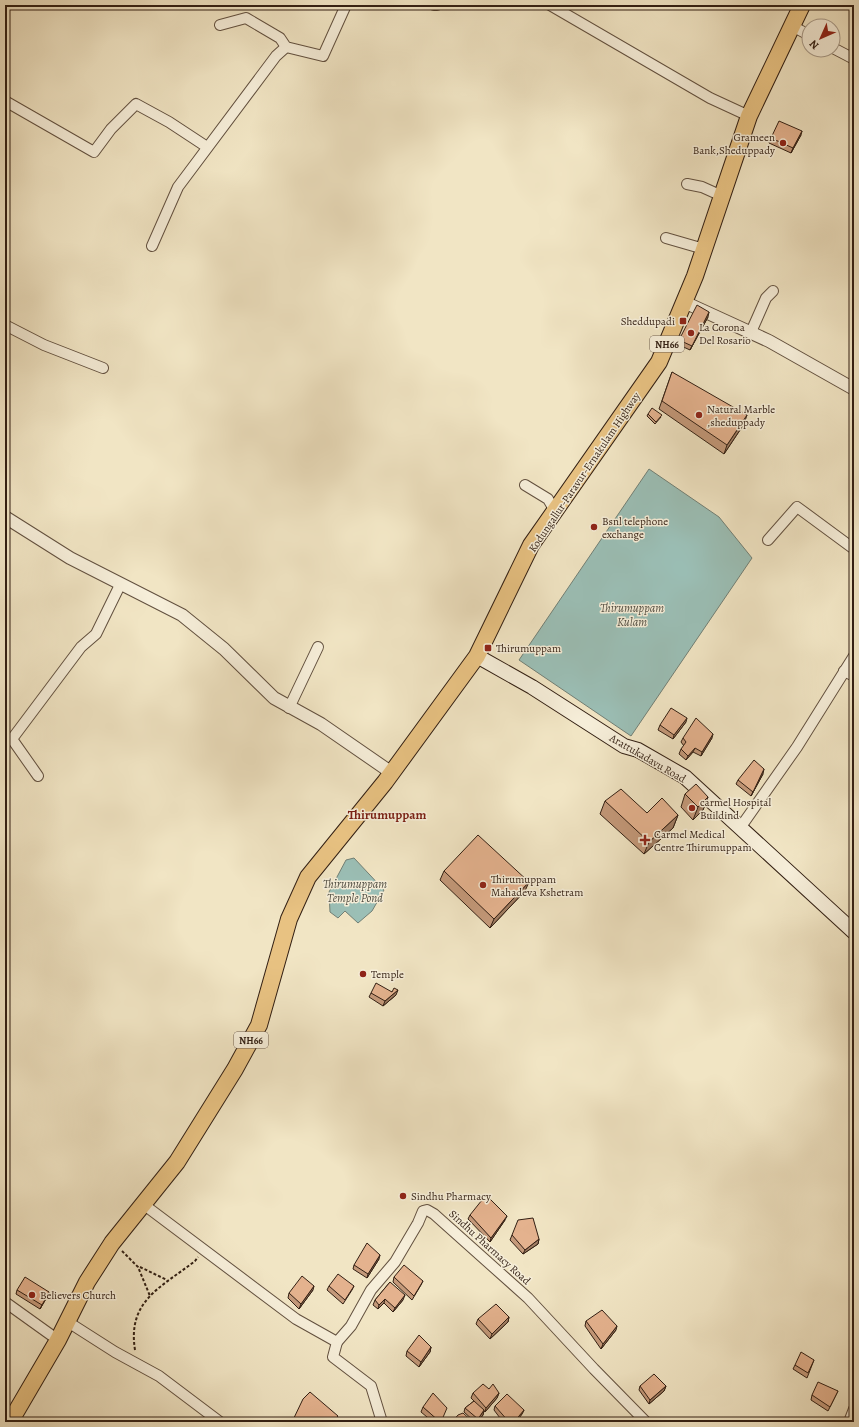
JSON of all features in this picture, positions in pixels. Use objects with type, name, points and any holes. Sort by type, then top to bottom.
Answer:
[{"type":"highway","name":"Kodungallur-Paravur-Ernakulam Highway","points":[[10,1422],[68,1322],[87,1282],[112,1243],[181,1156],[235,1069],[259,1026],[289,919],[308,877],[392,773],[477,656],[531,545],[659,362],[704,249],[749,116],[802,5]]},
{"type":"main road","name":"Arattukadavu Road","points":[[477,656],[532,687],[624,746],[638,750],[685,778],[854,932]]},
{"type":"street","points":[[220,25],[246,18],[280,38],[286,47],[323,56],[346,5]]},
{"type":"street","points":[[550,5],[710,98],[749,116]]},
{"type":"street","points":[[792,26],[801,31]]},
{"type":"street","points":[[152,246],[178,187],[276,56],[286,47]]},
{"type":"street","points":[[841,52],[854,59]]},
{"type":"street","points":[[5,101],[94,152],[112,129],[136,104],[169,122],[207,147]]},
{"type":"street","points":[[687,184],[702,187],[722,196]]},
{"type":"street","points":[[666,238],[704,249]]},
{"type":"street","points":[[750,332],[766,298],[773,291]]},
{"type":"street","points":[[684,302],[769,341],[854,389]]},
{"type":"street","points":[[5,325],[44,346],[103,368]]},
{"type":"street","points":[[525,484],[548,499],[555,511]]},
{"type":"street","points":[[768,540],[796,507],[854,549]]},
{"type":"street","points":[[5,517],[70,558],[120,585],[182,615],[224,649],[274,698],[289,708],[321,724],[392,773]]},
{"type":"street","points":[[38,776],[12,739],[80,647],[96,634],[120,585]]},
{"type":"street","points":[[289,708],[318,647]]},
{"type":"street","points":[[740,828],[797,747],[854,656]]},
{"type":"street","points":[[844,671],[854,676]]},
{"type":"street","points":[[143,1204],[296,1319],[337,1342],[333,1357],[371,1386],[382,1422]]},
{"type":"street","name":"Sindhu Pharmacy Road","points":[[337,1342],[351,1326],[371,1290],[395,1262],[418,1223],[423,1211],[427,1210],[434,1214],[528,1298],[646,1422]]},
{"type":"street","points":[[5,1302],[58,1340]]},
{"type":"street","points":[[68,1322],[159,1376],[220,1422]]},
{"type":"street","points":[[849,1422],[854,1410]]},
{"type":"path","points":[[112,1243],[138,1267],[167,1280]]},
{"type":"path","points":[[132,1361],[135,1350],[134,1327],[137,1315],[143,1303],[167,1280],[195,1261],[201,1252]]},
{"type":"path","points":[[138,1267],[150,1296]]},
{"type":"water","name":"Thirumuppam Kulam","points":[[649,469],[719,517],[752,558],[631,736],[519,660]]},
{"type":"water","name":"Thirumuppam Temple Pond","points":[[354,858],[384,890],[372,911],[358,923],[345,911],[338,918],[330,912],[329,892],[346,860]]},
{"type":"building","points":[[779,121],[802,131],[793,148],[771,138]]},
{"type":"building","name":"La Corona Del Rosario","points":[[697,305],[709,312],[692,346],[679,340]]},
{"type":"building","points":[[672,372],[747,415],[727,445],[662,401]]},
{"type":"building","points":[[652,408],[662,415],[656,422],[648,414]]},
{"type":"building","points":[[671,708],[687,718],[674,735],[660,725]]},
{"type":"building","points":[[696,718],[713,734],[702,752],[695,748],[688,756],[681,749],[686,742],[683,738]]},
{"type":"building","points":[[754,760],[764,769],[753,792],[738,780]]},
{"type":"building","points":[[696,784],[708,797],[698,807],[685,794]]},
{"type":"building","points":[[621,789],[647,813],[662,798],[678,815],[649,842],[605,801]]},
{"type":"building","name":"Thirumuppam Mahadeva Kshetram","points":[[478,835],[529,882],[494,919],[444,871]]},
{"type":"building","points":[[376,983],[392,992],[394,988],[398,990],[385,1001],[371,993]]},
{"type":"building","points":[[486,1195],[507,1216],[491,1238],[470,1215]]},
{"type":"building","points":[[533,1218],[539,1239],[525,1250],[512,1235],[518,1220]]},
{"type":"building","points":[[367,1243],[380,1255],[368,1274],[354,1265]]},
{"type":"building","points":[[404,1265],[423,1281],[414,1296],[394,1277]]},
{"type":"building","points":[[338,1274],[354,1286],[345,1300],[329,1286]]},
{"type":"building","points":[[302,1276],[314,1286],[301,1304],[289,1293]]},
{"type":"building","name":"Believers Church","points":[[25,1277],[49,1292],[42,1305],[17,1290]]},
{"type":"building","points":[[390,1282],[405,1295],[395,1308],[385,1299],[379,1305],[375,1300]]},
{"type":"building","points":[[496,1304],[509,1317],[492,1334],[478,1319]]},
{"type":"building","points":[[602,1310],[617,1326],[603,1344],[586,1321]]},
{"type":"building","points":[[419,1335],[431,1347],[421,1362],[407,1351]]},
{"type":"building","points":[[801,1352],[814,1360],[808,1373],[795,1365]]},
{"type":"building","points":[[654,1374],[666,1386],[650,1400],[640,1386]]},
{"type":"building","points":[[818,1382],[838,1391],[830,1407],[812,1395]]},
{"type":"building","points":[[483,1384],[489,1389],[493,1384],[499,1393],[486,1408],[473,1393]]},
{"type":"building","points":[[310,1392],[338,1416],[333,1422],[292,1422],[303,1399]]},
{"type":"building","points":[[433,1393],[447,1408],[441,1422],[423,1407]]},
{"type":"building","points":[[507,1394],[524,1410],[514,1422],[509,1422],[495,1406]]},
{"type":"building","points":[[474,1401],[484,1410],[478,1419],[465,1408]]},
{"type":"building","points":[[463,1413],[473,1422],[452,1422],[458,1415]]},
{"type":"place","name":"Grameen Bank,Sheduppady","points":[[783,143]]},
{"type":"place","name":"Sheddupadi","points":[[683,321]]},
{"type":"place","name":"La Corona Del Rosario","points":[[691,333]]},
{"type":"place","name":"Natural Marble ,sheduppady","points":[[699,415]]},
{"type":"place","name":"Bsnl telephone exchange","points":[[594,527]]},
{"type":"place","name":"Thirumuppam","points":[[488,648]]},
{"type":"place","name":"carmel Hospital Buildind","points":[[692,808]]},
{"type":"place","name":"Carmel Medical Centre Thirumuppam","points":[[645,840]]},
{"type":"place","name":"Thirumuppam Mahadeva Kshetram","points":[[483,885]]},
{"type":"place","name":"Temple","points":[[363,974]]},
{"type":"place","name":"Sindhu Pharmacy","points":[[403,1196]]},
{"type":"place","name":"Believers Church","points":[[32,1295]]},
{"type":"district","name":"Thirumuppam","points":[[387,814]]}]
